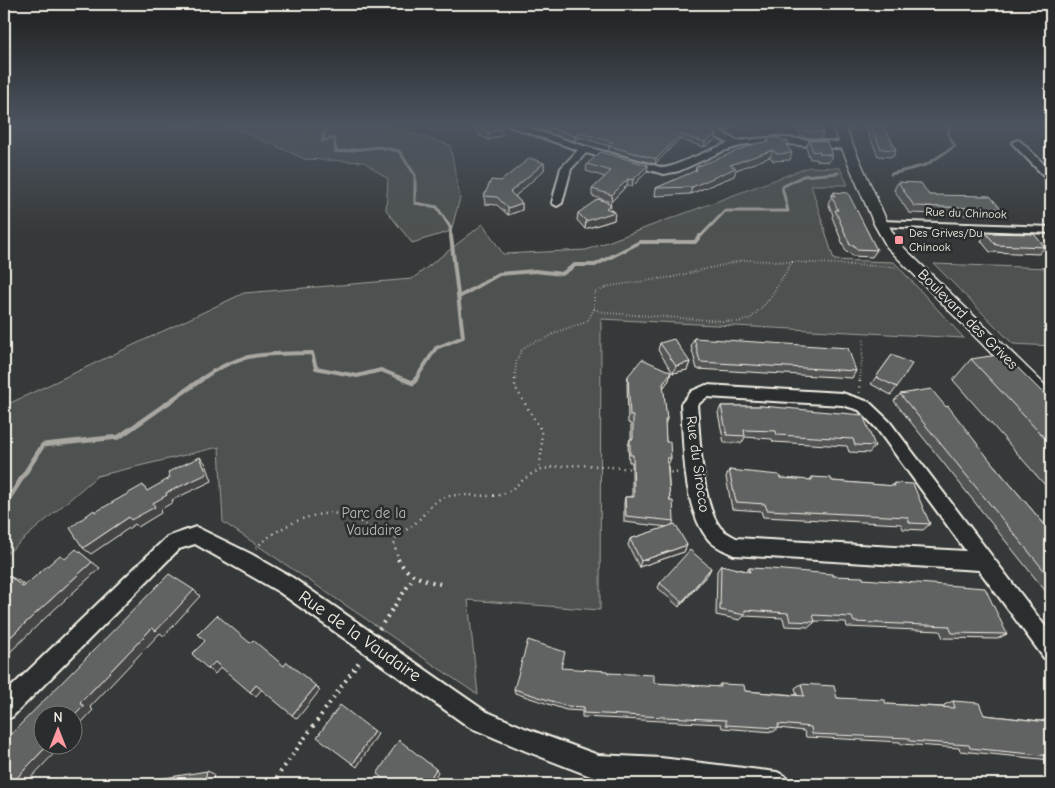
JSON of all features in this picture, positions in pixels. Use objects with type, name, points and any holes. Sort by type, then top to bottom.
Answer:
[{"type":"street","points":[[557,203],[566,168],[572,162]]},
{"type":"street","points":[[630,162],[664,171],[693,162]]},
{"type":"street","name":"Boulevard des Grives","points":[[854,162],[881,224],[892,244],[1051,402]]},
{"type":"street","points":[[1036,162],[1051,177]]},
{"type":"street","name":"Rue du Chinook","points":[[881,224],[1051,230]]},
{"type":"street","name":"Rue du Sirocco","points":[[985,561],[734,546],[714,534],[704,516],[696,474],[689,404],[696,395],[706,391],[842,399],[864,406],[883,425],[985,561],[1051,650]]},
{"type":"street","name":"Rue de la Vaudaire","points":[[4,709],[173,543],[196,535],[286,585],[477,719],[598,767],[661,770],[726,781],[777,784]]},
{"type":"path","points":[[539,470],[542,448],[541,430],[515,388],[515,363],[521,352],[529,344],[546,338],[554,332],[587,322],[594,308],[594,293],[610,286],[673,277],[744,260],[916,268]]},
{"type":"path","points":[[594,308],[608,313],[738,322],[750,319],[768,301],[794,261]]},
{"type":"path","points":[[858,404],[864,338]]},
{"type":"path","points":[[244,560],[268,535],[286,525],[312,516],[328,514],[348,516],[382,533],[398,533],[418,522],[432,505],[445,497],[500,496],[539,470],[572,465],[642,470]]},
{"type":"path","points":[[660,471],[696,474]]},
{"type":"path","points":[[398,533],[394,545],[397,557],[403,568],[414,578],[440,584]]},
{"type":"path","points":[[272,784],[358,665],[369,643],[414,578]]},
{"type":"green space","points":[[360,162],[453,162],[460,198],[451,231],[412,243],[386,210],[388,179],[364,162]]},
{"type":"green space","name":"Parc de la Vaudaire","points":[[809,167],[840,168],[848,185],[811,185],[834,260],[894,262],[964,338],[601,319],[600,610],[468,600],[478,695],[223,522],[219,447],[97,476],[4,556],[4,406],[244,293],[412,279],[483,224],[503,254],[586,250]]},
{"type":"green space","points":[[934,264],[1051,268],[1051,346],[1013,344]]},
{"type":"building","points":[[525,162],[544,163],[510,192],[522,203],[508,208],[497,197],[484,196],[491,180],[501,181]]},
{"type":"building","points":[[589,162],[636,162],[648,165],[633,180],[628,179],[612,195],[592,189],[611,171],[587,164]]},
{"type":"building","points":[[709,162],[739,162],[730,165],[736,168],[692,187],[656,188],[697,170],[696,167]]},
{"type":"building","points":[[898,182],[921,183],[929,195],[990,196],[1001,209],[914,206]]},
{"type":"building","points":[[834,192],[848,193],[877,250],[856,249],[854,245],[850,245],[835,210],[838,210],[831,195],[835,196]]},
{"type":"building","points":[[598,199],[611,204],[606,208],[615,212],[586,221],[578,213]]},
{"type":"building","points":[[986,233],[1034,234],[1045,247],[996,245]]},
{"type":"building","points":[[694,338],[848,348],[856,371],[700,362]]},
{"type":"building","points":[[674,339],[690,362],[676,366],[660,343]]},
{"type":"building","points":[[1004,354],[1051,401],[1051,445],[971,359]]},
{"type":"building","points":[[892,355],[912,364],[897,387],[876,377]]},
{"type":"building","points":[[642,359],[671,372],[663,384],[667,419],[665,419],[666,442],[670,442],[671,458],[667,458],[670,501],[673,501],[674,521],[626,516],[625,497],[634,497],[633,455],[630,455],[630,439],[633,439],[633,416],[630,416],[628,376]]},
{"type":"building","points":[[931,389],[946,407],[948,406],[992,463],[1051,532],[1051,579],[900,394]]},
{"type":"building","points":[[721,406],[762,406],[863,415],[875,446],[855,445],[853,439],[777,435],[776,431],[744,430],[745,436],[727,435]]},
{"type":"building","points":[[200,457],[207,474],[166,493],[167,495],[153,503],[155,507],[131,520],[129,517],[83,548],[70,528],[94,510],[95,512],[99,510],[143,485],[147,491],[170,478],[168,472]]},
{"type":"building","points":[[729,470],[779,475],[780,478],[812,480],[812,477],[831,478],[832,481],[895,486],[894,483],[913,484],[930,524],[910,523],[907,517],[767,510],[765,504],[736,502]]},
{"type":"building","points":[[675,524],[687,545],[641,561],[630,539]]},
{"type":"building","points":[[76,549],[92,562],[4,643],[4,580],[9,576],[23,587],[60,555],[65,559]]},
{"type":"building","points":[[690,550],[711,568],[682,602],[660,583]]},
{"type":"building","points":[[721,565],[750,572],[749,568],[771,569],[832,574],[833,576],[863,577],[863,579],[985,588],[1007,634],[952,633],[949,626],[854,622],[852,617],[813,615],[815,622],[790,621],[788,613],[745,610],[745,615],[720,610]]},
{"type":"building","points":[[169,574],[194,590],[156,631],[152,628],[80,703],[84,706],[82,708],[82,706],[39,706]]},
{"type":"building","points":[[217,615],[250,643],[253,640],[284,666],[287,662],[316,686],[292,715],[256,685],[250,692],[215,662],[208,669],[192,654],[205,641],[198,634]]},
{"type":"building","points":[[528,640],[565,652],[561,668],[654,675],[654,683],[721,687],[720,684],[744,685],[745,691],[804,696],[801,684],[834,686],[837,698],[885,700],[886,704],[955,708],[953,701],[979,703],[984,715],[1048,722],[1047,719],[1051,720],[1051,756],[970,748],[969,745],[910,741],[909,738],[812,734],[811,727],[778,724],[779,728],[726,725],[726,720],[583,713],[584,707],[567,706],[514,689]]},
{"type":"building","points":[[340,705],[374,731],[353,764],[317,737]]},
{"type":"building","points":[[32,713],[32,756],[38,756],[11,784],[4,784],[4,741]]},
{"type":"building","points":[[399,740],[436,769],[427,784],[390,784],[377,774]]},
{"type":"building","points":[[207,771],[204,784],[127,784]]},
{"type":"waterway","points":[[406,162],[415,175],[415,203],[437,207],[450,227],[451,238]]},
{"type":"waterway","points":[[891,174],[926,165],[931,162]]},
{"type":"waterway","points":[[699,238],[725,211],[788,211],[782,187],[803,176],[838,173]]},
{"type":"waterway","points":[[415,380],[436,348],[463,337],[451,236]]},
{"type":"waterway","points":[[459,297],[499,274],[535,271],[562,274],[575,265],[595,265],[640,242],[695,242],[700,236]]},
{"type":"waterway","points":[[200,380],[228,364],[253,356],[312,353],[316,368],[357,376],[381,370],[406,380]]},
{"type":"waterway","points":[[4,506],[43,445],[119,437],[202,379]]},
{"type":"waterway","points":[[403,379],[413,383],[416,379]]},
{"type":"place","name":"Des Grives/Du Chinook","points":[[899,240]]}]
